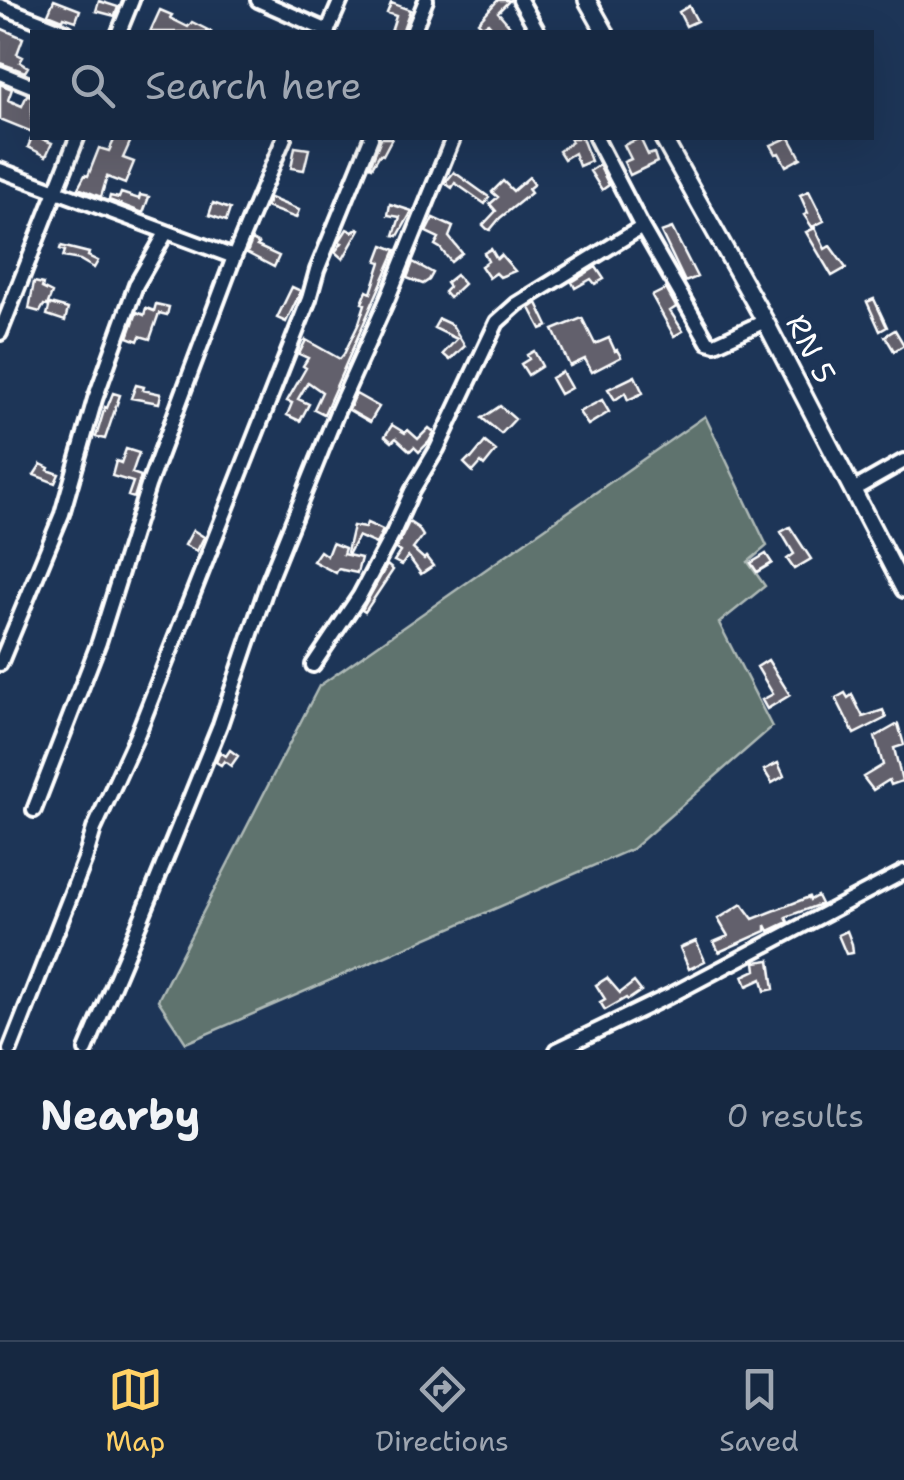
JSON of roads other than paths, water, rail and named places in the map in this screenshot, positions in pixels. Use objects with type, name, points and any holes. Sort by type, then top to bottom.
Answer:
[{"type":"main road","points":[[587,0],[604,30]]},
{"type":"main road","name":"RN 5","points":[[664,140],[765,320],[904,589]]},
{"type":"street","points":[[119,30],[132,0]]},
{"type":"street","points":[[258,0],[323,30]]},
{"type":"street","points":[[328,30],[341,0]]},
{"type":"street","points":[[414,30],[426,0]]},
{"type":"street","points":[[520,0],[534,30]]},
{"type":"street","points":[[0,6],[61,30]]},
{"type":"street","points":[[0,73],[30,85]]},
{"type":"street","points":[[0,334],[5,308],[76,140]]},
{"type":"street","points":[[34,810],[100,642],[148,486],[234,257],[283,140]]},
{"type":"street","points":[[10,1050],[94,829],[138,733],[369,140]]},
{"type":"street","points":[[86,1050],[220,725],[270,580],[337,412],[452,140]]},
{"type":"street","points":[[597,140],[710,344],[765,320]]},
{"type":"street","points":[[0,170],[234,257]]},
{"type":"street","points":[[313,665],[360,595],[498,322],[517,304],[642,227]]},
{"type":"street","points":[[0,664],[62,514],[95,399],[136,285],[166,233]]},
{"type":"street","points":[[853,490],[904,462]]},
{"type":"street","points":[[557,1050],[904,872]]}]
